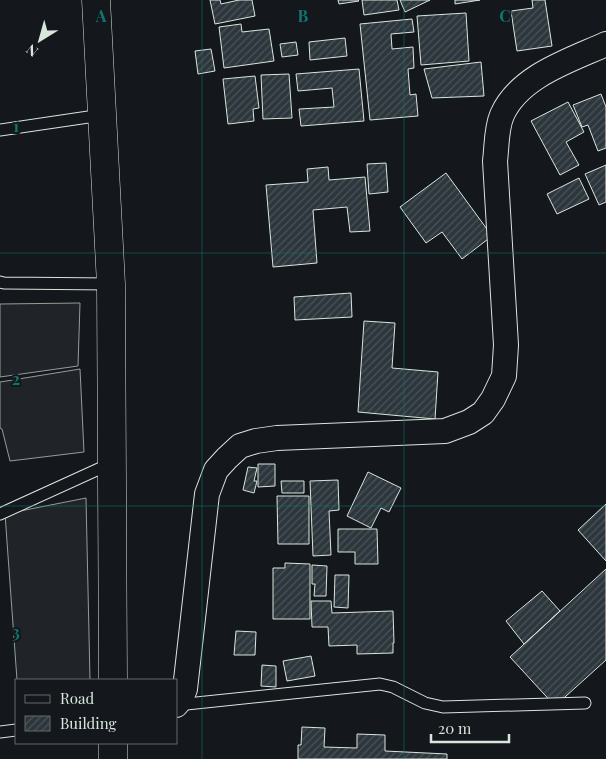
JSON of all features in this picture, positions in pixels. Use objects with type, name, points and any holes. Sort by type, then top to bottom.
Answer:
[{"type":"highway","points":[[96,0],[111,284],[114,679]]},
{"type":"highway","points":[[113,744],[113,759]]},
{"type":"street","points":[[178,703],[185,689],[207,494],[216,470],[227,458],[240,446],[256,441],[277,438],[445,431],[469,422],[483,413],[493,399],[504,376],[506,345],[495,161],[502,115],[512,98],[528,83],[606,44]]},
{"type":"lane","points":[[0,130],[102,115]]},
{"type":"lane","points":[[0,282],[111,284]]},
{"type":"lane","points":[[0,514],[112,463]]},
{"type":"lane","points":[[178,705],[380,684],[393,687],[425,703],[443,706],[585,703]]},
{"type":"lane","points":[[0,732],[15,730]]},
{"type":"shaded area","points":[[80,303],[78,366],[0,377],[0,304]]},
{"type":"shaded area","points":[[80,369],[84,452],[10,461],[2,429],[0,428],[0,382]]},
{"type":"shaded area","points":[[86,498],[90,679],[17,679],[5,514]]},
{"type":"building","points":[[210,0],[220,0],[221,4],[239,0],[252,0],[255,16],[215,24]]},
{"type":"building","points":[[338,0],[358,0],[359,1],[339,4]]},
{"type":"building","points":[[362,0],[397,0],[399,10],[364,15]]},
{"type":"building","points":[[400,0],[430,0],[405,12]]},
{"type":"building","points":[[455,0],[480,0],[455,4]]},
{"type":"building","points":[[532,0],[545,0],[552,46],[517,51],[511,11],[533,8]]},
{"type":"building","points":[[466,13],[469,61],[421,65],[417,16]]},
{"type":"building","points":[[412,19],[414,32],[391,34],[392,49],[413,47],[414,68],[408,69],[410,95],[416,94],[418,116],[370,120],[360,24]]},
{"type":"building","points":[[241,24],[242,32],[269,29],[274,61],[224,68],[219,27]]},
{"type":"building","points":[[345,38],[347,56],[310,60],[309,42]]},
{"type":"building","points":[[296,42],[298,55],[282,57],[280,44]]},
{"type":"building","points":[[211,49],[215,71],[198,74],[195,51]]},
{"type":"building","points":[[481,62],[484,96],[432,98],[424,69]]},
{"type":"building","points":[[359,69],[364,121],[301,126],[299,109],[334,107],[332,88],[298,91],[296,74]]},
{"type":"building","points":[[289,74],[292,118],[263,119],[261,75]]},
{"type":"building","points":[[255,76],[259,108],[253,109],[254,121],[228,124],[223,79]]},
{"type":"building","points":[[601,94],[606,107],[606,148],[598,151],[588,125],[582,127],[573,105]]},
{"type":"building","points":[[568,102],[584,132],[566,142],[579,165],[560,175],[531,121]]},
{"type":"building","points":[[386,163],[388,192],[369,194],[367,164]]},
{"type":"building","points":[[606,165],[606,202],[599,205],[585,174]]},
{"type":"building","points":[[328,167],[329,180],[365,177],[370,231],[350,232],[347,207],[313,210],[317,263],[273,267],[266,185],[308,182],[307,169]]},
{"type":"building","points":[[446,173],[492,236],[462,259],[442,232],[426,243],[400,207]]},
{"type":"building","points":[[579,178],[589,199],[557,214],[547,194]]},
{"type":"building","points":[[351,293],[352,317],[295,320],[294,297]]},
{"type":"building","points":[[364,321],[395,323],[392,368],[438,372],[435,419],[358,412]]},
{"type":"building","points":[[258,464],[275,464],[275,486],[258,487]]},
{"type":"building","points":[[248,467],[257,468],[254,481],[257,481],[254,493],[243,490]]},
{"type":"building","points":[[368,472],[401,488],[389,512],[381,508],[371,528],[347,516]]},
{"type":"building","points":[[338,480],[339,510],[329,511],[331,555],[313,556],[310,481]]},
{"type":"building","points":[[281,481],[304,481],[304,493],[282,493]]},
{"type":"building","points":[[277,496],[309,496],[309,544],[278,544]]},
{"type":"building","points":[[606,504],[606,561],[578,530]]},
{"type":"building","points":[[338,529],[377,529],[378,564],[355,564],[355,552],[338,552]]},
{"type":"building","points":[[285,563],[310,564],[310,619],[273,619],[273,568],[285,568]]},
{"type":"building","points":[[312,565],[327,566],[326,596],[314,596],[315,584],[312,584]]},
{"type":"building","points":[[606,569],[606,660],[555,706],[510,657]]},
{"type":"building","points":[[335,575],[349,575],[348,608],[334,607]]},
{"type":"building","points":[[542,591],[560,611],[524,644],[506,621]]},
{"type":"building","points":[[311,601],[331,601],[332,613],[393,611],[393,653],[357,654],[357,645],[329,646],[328,627],[312,627]]},
{"type":"building","points":[[236,631],[256,632],[255,655],[234,655]]},
{"type":"building","points":[[311,656],[315,676],[287,681],[283,661]]},
{"type":"building","points":[[262,665],[276,666],[276,687],[261,686]]},
{"type":"building","points":[[302,727],[325,728],[324,747],[357,748],[357,734],[385,735],[385,751],[447,754],[447,759],[298,759],[298,745],[301,745]]}]
